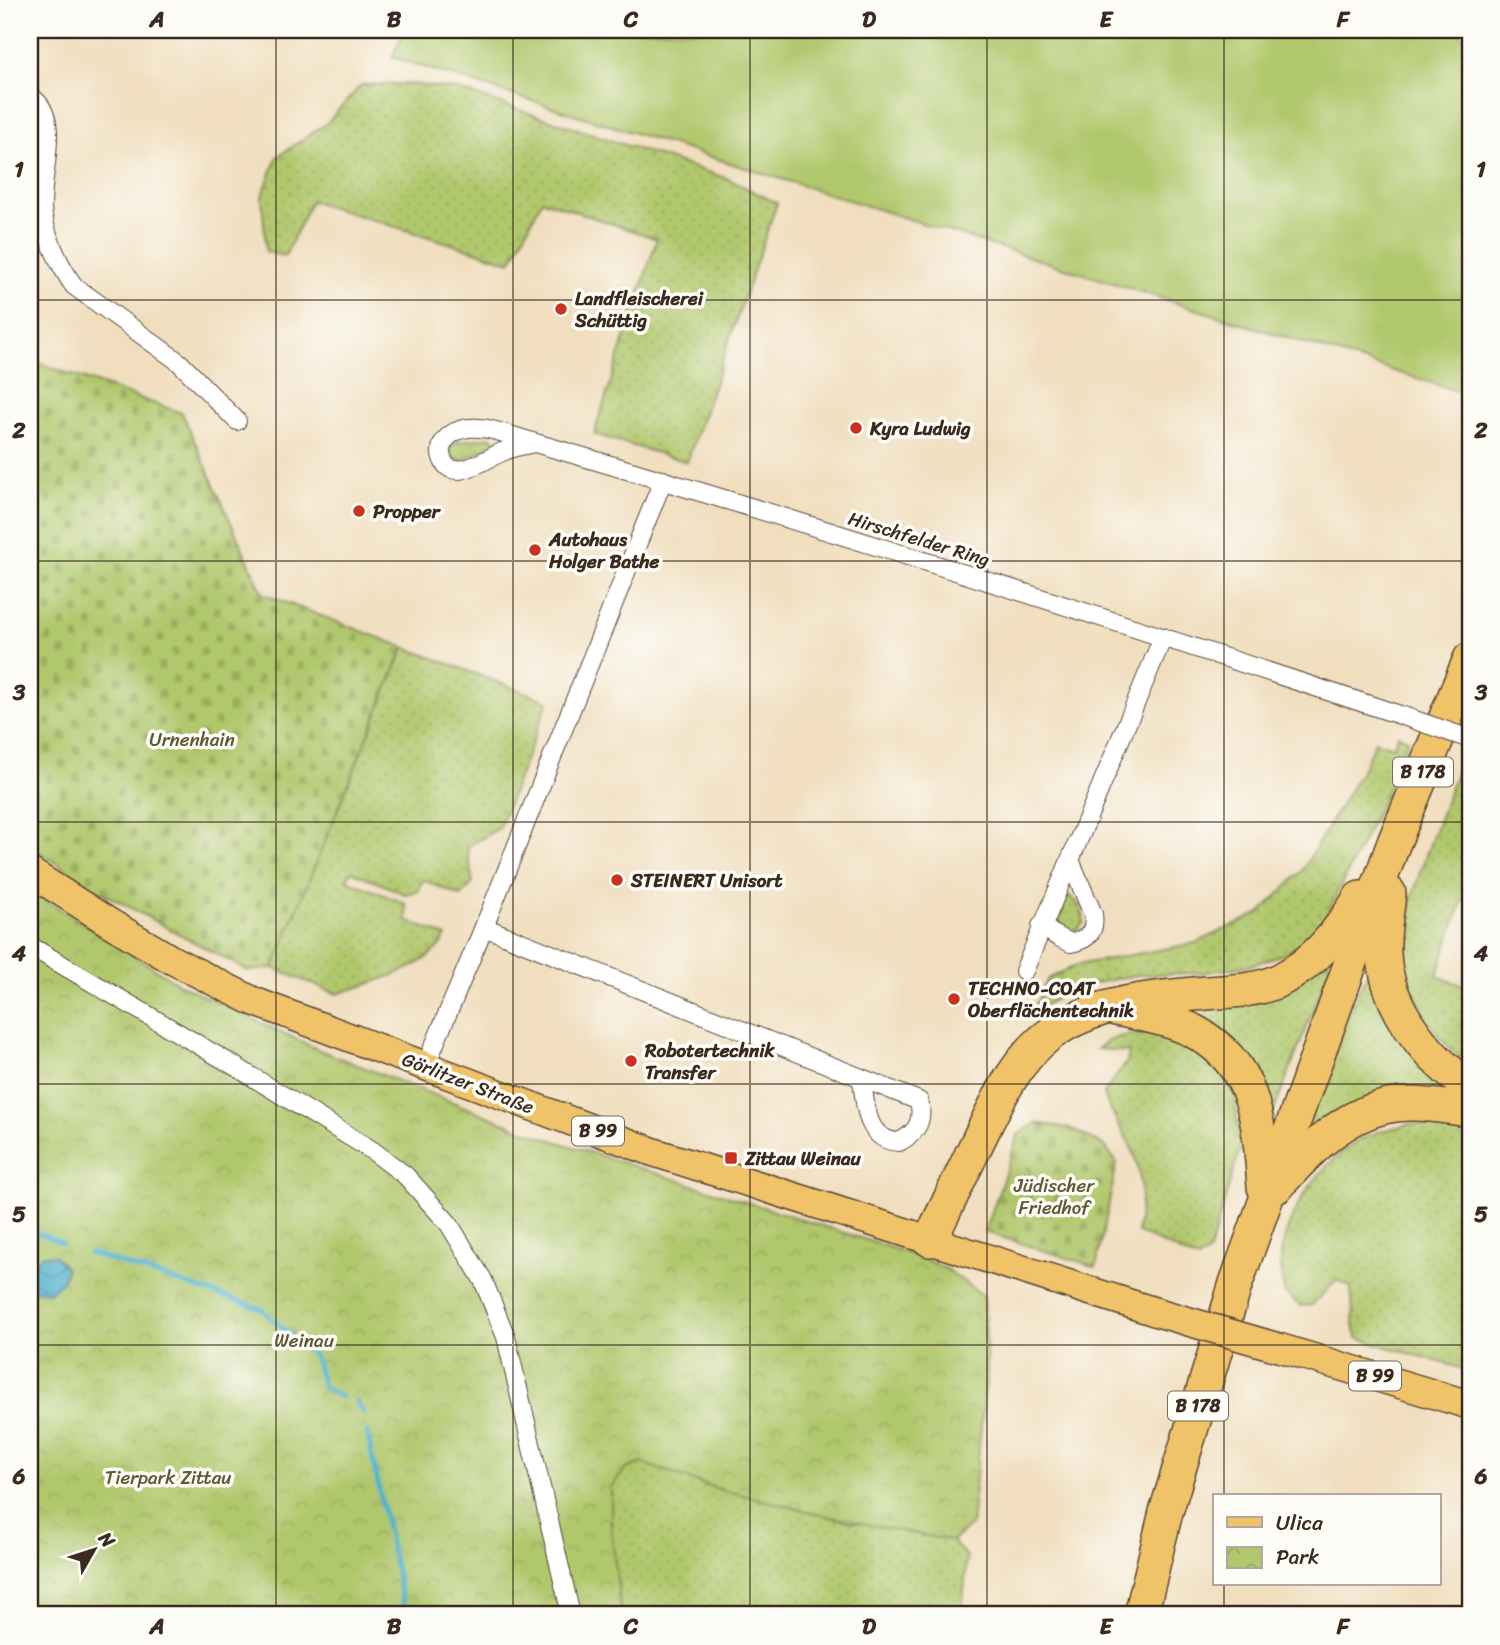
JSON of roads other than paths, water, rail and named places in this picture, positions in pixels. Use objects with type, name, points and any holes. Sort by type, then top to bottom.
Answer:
[{"type":"highway","name":"B 178","points":[[1141,1615],[1166,1512],[1236,1283],[1393,845],[1470,659]]},
{"type":"highway","points":[[930,1240],[1012,1076],[1035,1047],[1050,1034],[1082,1016],[1143,999],[1243,990],[1278,981],[1308,963],[1339,931],[1393,845]]},
{"type":"highway","points":[[1393,845],[1384,944],[1391,985],[1415,1036],[1440,1065],[1470,1087]]},
{"type":"highway","points":[[1111,1008],[1194,1031],[1226,1055],[1248,1086],[1260,1130],[1265,1199]]},
{"type":"highway","points":[[1265,1199],[1314,1146],[1358,1118],[1389,1106],[1426,1105],[1470,1110]]},
{"type":"main road","name":"Görlitzer Straße","points":[[30,872],[174,961],[253,1002],[653,1152],[930,1240]]},
{"type":"main road","name":"B 99","points":[[930,1240],[1156,1312],[1470,1405]]},
{"type":"street","points":[[30,96],[39,102],[44,110],[48,127],[42,215],[62,270],[74,286],[179,362],[237,421]]},
{"type":"street","name":"Hirschfelder Ring","points":[[535,443],[501,452],[464,471],[446,465],[440,452],[447,437],[472,427],[535,443],[663,480],[1163,637],[1470,739]]},
{"type":"street","points":[[425,1067],[663,480]]},
{"type":"street","points":[[1024,971],[1163,637]]},
{"type":"street","points":[[1041,926],[1071,943],[1086,938],[1092,932],[1095,923],[1093,914],[1070,860]]},
{"type":"street","points":[[484,927],[862,1079]]},
{"type":"street","points":[[30,946],[373,1151],[406,1176],[449,1224],[483,1280],[506,1337],[571,1615]]},
{"type":"water","points":[[41,1255],[55,1256],[66,1269],[63,1280],[50,1293],[31,1289],[30,1272]]},
{"type":"waterway","points":[[30,1229],[62,1243]]},
{"type":"waterway","points":[[89,1253],[260,1308],[315,1357],[323,1387],[341,1397]]},
{"type":"waterway","points":[[357,1402],[363,1413]]},
{"type":"waterway","points":[[367,1432],[404,1609]]},
{"type":"place","name":"Landfleischerei Schüttig","points":[[561,309]]},
{"type":"place","name":"Kyra Ludwig","points":[[856,428]]},
{"type":"place","name":"Propper","points":[[359,511]]},
{"type":"place","name":"Autohaus Holger Bathe","points":[[535,550]]},
{"type":"place","name":"STEINERT Unisort","points":[[617,880]]},
{"type":"place","name":"TECHNO-COAT Oberflächentechnik","points":[[954,999]]},
{"type":"place","name":"Robotertechnik Transfer","points":[[631,1061]]},
{"type":"place","name":"Zittau Weinau","points":[[731,1158]]},
{"type":"park label","name":"Urnenhain","points":[[192,739]]},
{"type":"park label","name":"Jüdischer Friedhof","points":[[1054,1196]]},
{"type":"park label","name":"Weinau","points":[[304,1340]]},
{"type":"park label","name":"Tierpark Zittau","points":[[168,1477]]}]
